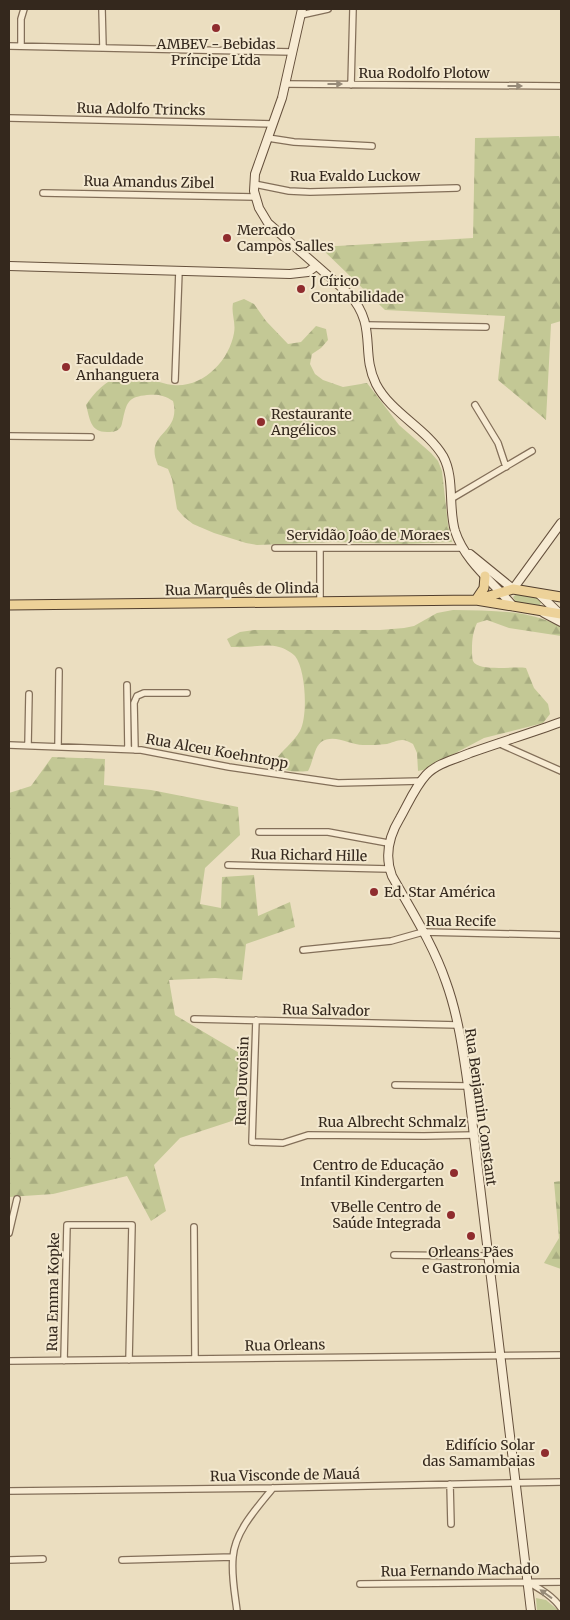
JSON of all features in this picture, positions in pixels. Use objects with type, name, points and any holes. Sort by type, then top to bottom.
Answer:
[{"type":"main road","points":[[301,12],[286,84],[258,166],[254,184],[255,197],[268,223],[354,300],[362,312],[366,325],[370,367],[376,384],[385,396],[435,446],[443,457],[448,474],[453,523],[462,548],[513,606]]},
{"type":"main road","points":[[9,266],[301,274],[308,272],[316,266]]},
{"type":"main road","points":[[513,606],[510,597],[513,589],[561,523]]},
{"type":"main road","points":[[462,548],[513,589]]},
{"type":"main road","points":[[525,572],[528,591]]},
{"type":"main road","points":[[476,600],[484,588],[485,576]]},
{"type":"main road","name":"Rua Marquês de Olinda","points":[[476,600],[501,591],[513,589],[561,597]]},
{"type":"main road","points":[[540,595],[544,606],[540,611]]},
{"type":"main road","points":[[540,595],[561,616]]},
{"type":"main road","name":"Rua Marquês de Olinda","points":[[9,605],[476,600],[561,616]]},
{"type":"main road","name":"Rua Benjamin Constant","points":[[531,1611],[468,1086],[458,1025],[445,980],[423,932],[389,869],[388,843],[395,826],[421,781],[435,768],[498,743],[561,722]]},
{"type":"street","points":[[21,46],[21,19],[24,9]]},
{"type":"street","points":[[102,9],[103,48]]},
{"type":"street","points":[[301,12],[328,9]]},
{"type":"street","points":[[351,85],[353,9]]},
{"type":"street","points":[[9,46],[293,52]]},
{"type":"street","name":"Rua Rodolfo Plotow","points":[[286,84],[561,86]]},
{"type":"street","name":"Rua Adolfo Trincks","points":[[9,118],[273,124]]},
{"type":"street","points":[[268,138],[294,142],[372,146]]},
{"type":"street","name":"Rua Evaldo Luckow","points":[[254,184],[289,191],[310,192],[457,188]]},
{"type":"street","name":"Rua Amandus Zibel","points":[[43,193],[255,197]]},
{"type":"street","points":[[175,380],[179,271]]},
{"type":"street","points":[[366,325],[486,327]]},
{"type":"street","points":[[475,405],[498,443],[506,467]]},
{"type":"street","points":[[9,436],[91,437]]},
{"type":"street","points":[[451,499],[532,451]]},
{"type":"street","name":"Servidão João de Moraes","points":[[274,548],[462,548]]},
{"type":"street","points":[[320,548],[320,602]]},
{"type":"street","points":[[58,746],[59,671]]},
{"type":"street","points":[[126,685],[131,750]]},
{"type":"street","points":[[131,750],[134,703],[137,696],[144,693],[187,693]]},
{"type":"street","points":[[28,745],[29,694]]},
{"type":"street","points":[[498,743],[561,771]]},
{"type":"street","name":"Rua Alceu Koehntopp","points":[[9,744],[131,750],[338,783],[421,781]]},
{"type":"street","points":[[259,832],[328,832],[388,843]]},
{"type":"street","name":"Rua Richard Hille","points":[[228,865],[389,869]]},
{"type":"street","name":"Rua Recife","points":[[303,950],[391,941],[423,932],[561,935]]},
{"type":"street","name":"Rua Salvador","points":[[194,1019],[458,1025]]},
{"type":"street","name":"Rua Duvoisin","points":[[252,1142],[256,1020]]},
{"type":"street","points":[[395,1085],[468,1086]]},
{"type":"street","name":"Rua Albrecht Schmalz","points":[[252,1142],[284,1143],[308,1135],[474,1135]]},
{"type":"street","points":[[9,1233],[17,1199]]},
{"type":"street","name":"Rua Emma Kopke","points":[[64,1360],[67,1225],[132,1225],[129,1360]]},
{"type":"street","points":[[194,1227],[195,1359]]},
{"type":"street","points":[[394,1255],[488,1256]]},
{"type":"street","name":"Rua Orleans","points":[[9,1361],[561,1355]]},
{"type":"street","name":"Rua Visconde de Mauá","points":[[9,1491],[561,1482]]},
{"type":"street","points":[[450,1484],[451,1524]]},
{"type":"street","points":[[237,1611],[232,1556],[245,1525],[273,1488]]},
{"type":"street","points":[[122,1560],[232,1556]]},
{"type":"street","points":[[9,1560],[44,1559]]},
{"type":"street","points":[[528,1582],[557,1602],[561,1608]]},
{"type":"street","name":"Rua Fernando Machado","points":[[360,1584],[561,1582]]},
{"type":"green space","points":[[559,136],[561,142],[561,321],[551,324],[546,420],[498,380],[505,316],[385,310],[320,247],[473,238],[475,138]]},
{"type":"green space","points":[[244,299],[254,304],[266,321],[288,344],[301,342],[316,326],[326,329],[328,340],[312,354],[310,364],[315,374],[323,380],[343,387],[367,383],[399,425],[438,461],[442,471],[448,525],[452,542],[402,544],[333,542],[257,545],[214,533],[193,524],[177,509],[172,479],[168,469],[158,465],[155,446],[172,421],[174,412],[173,401],[158,395],[136,397],[128,404],[118,430],[112,432],[101,431],[94,427],[86,405],[101,388],[116,378],[134,375],[167,384],[184,385],[194,382],[213,371],[227,353],[234,333],[233,303]]},
{"type":"green space","points":[[519,592],[538,598],[541,603],[538,608],[517,604],[513,597]]},
{"type":"green space","points":[[453,610],[522,614],[548,621],[561,627],[561,636],[509,628],[487,620],[477,623],[473,636],[472,657],[476,664],[489,668],[526,668],[534,688],[548,704],[550,714],[543,723],[484,738],[428,769],[418,771],[417,753],[413,744],[402,740],[387,744],[358,745],[337,739],[326,740],[321,742],[317,748],[308,771],[289,771],[278,765],[275,761],[297,735],[303,724],[305,693],[299,663],[295,656],[281,648],[269,645],[231,647],[227,639],[240,632],[254,630],[380,630],[404,628],[414,626],[437,613]]},
{"type":"green space","points":[[52,757],[105,759],[104,785],[151,790],[238,807],[240,835],[205,868],[200,904],[221,908],[222,877],[254,875],[258,916],[290,902],[295,927],[246,944],[242,980],[215,978],[169,980],[175,1015],[241,1054],[238,1119],[180,1138],[154,1165],[166,1211],[151,1221],[127,1176],[53,1194],[9,1197],[9,793],[31,786]]},
{"type":"green space","points":[[561,1181],[561,1269],[544,1263],[559,1238],[554,1182]]},
{"type":"green space","points":[[536,1598],[546,1600],[559,1611],[537,1611]]},
{"type":"place","name":"AMBEV - Bebidas Príncipe Ltda","points":[[216,28]]},
{"type":"place","name":"Mercado Campos Salles","points":[[227,238]]},
{"type":"place","name":"J Círico Contabilidade","points":[[301,289]]},
{"type":"place","name":"Faculdade Anhanguera","points":[[66,367]]},
{"type":"place","name":"Restaurante Angélicos","points":[[261,422]]},
{"type":"place","name":"Ed. Star América","points":[[374,892]]},
{"type":"place","name":"Centro de Educação Infantil Kindergarten","points":[[454,1173]]},
{"type":"place","name":"VBelle Centro de Saúde Integrada","points":[[451,1215]]},
{"type":"place","name":"Orleans Pães e Gastronomia","points":[[471,1236]]},
{"type":"place","name":"Edifício Solar das Samambaias","points":[[545,1453]]}]
